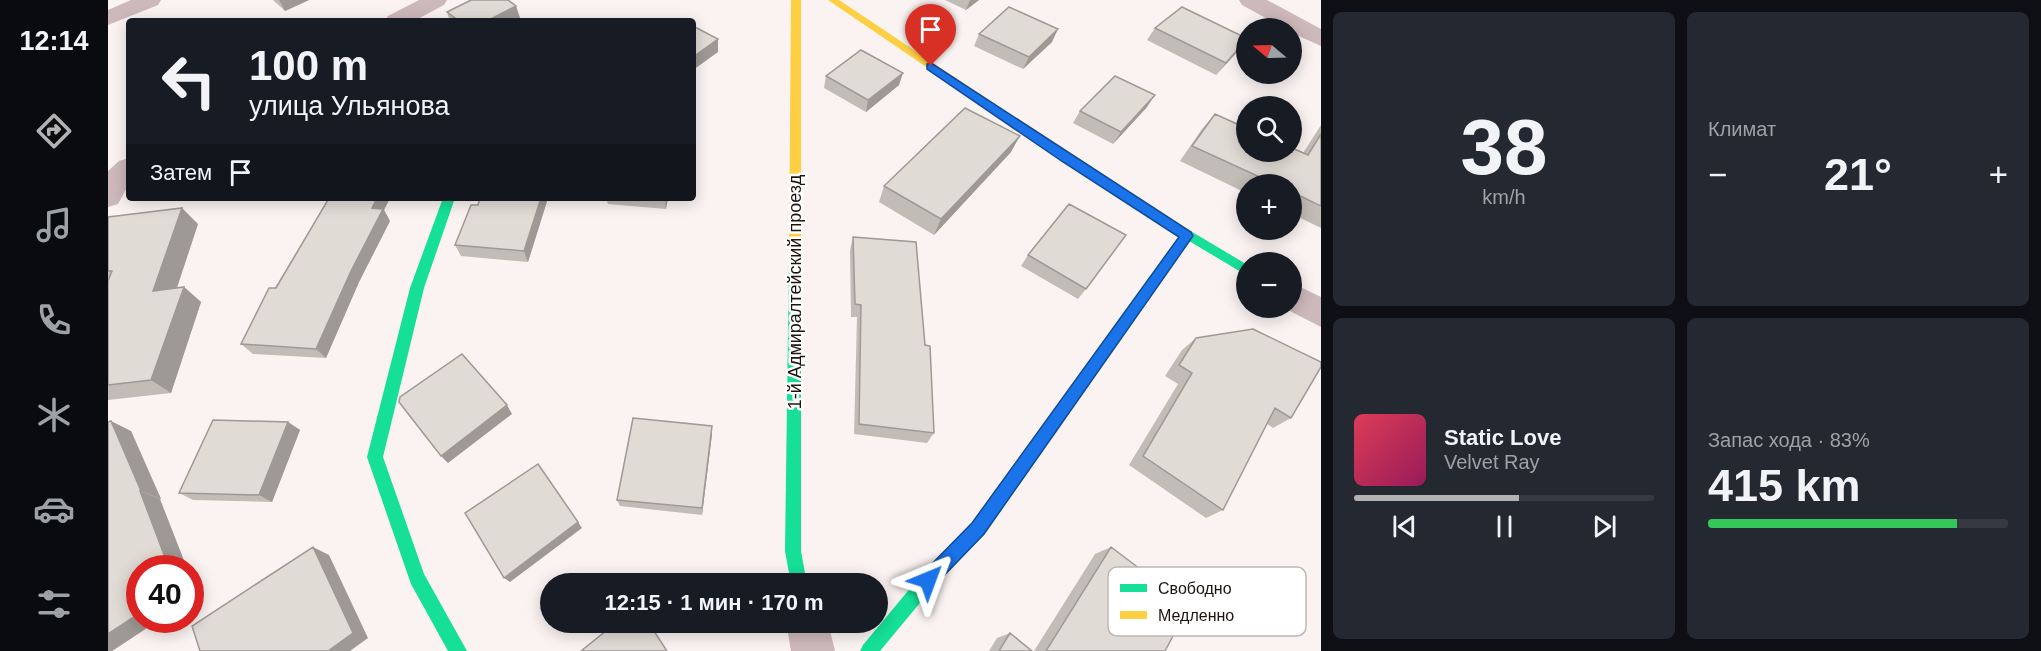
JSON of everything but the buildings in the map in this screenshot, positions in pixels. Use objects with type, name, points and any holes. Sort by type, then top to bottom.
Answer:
[{"type":"street","points":[[110,14],[150,0]]},
{"type":"street","points":[[402,18],[436,0]]},
{"type":"street","name":"1-й Адмиралтейский проезд","points":[[796,0],[793,551],[797,573]]},
{"type":"street","points":[[833,0],[1057,153],[1186,236],[1236,264]]},
{"type":"street","points":[[1250,0],[1321,39]]},
{"type":"street","points":[[448,201],[417,288],[375,457],[417,578],[458,651]]},
{"type":"street","points":[[868,651],[928,580],[978,529],[1186,236]]},
{"type":"street","points":[[1302,302],[1321,313]]},
{"type":"street","points":[[809,633],[813,651]]},
{"type":"traffic: fast","points":[[1115,190],[1236,264]]},
{"type":"traffic: fast","points":[[448,201],[417,288],[375,457],[417,578],[458,651]]},
{"type":"traffic: fast","points":[[869,651],[928,580],[978,529],[1186,236]]},
{"type":"traffic: fast","points":[[795,257],[793,551],[797,573]]},
{"type":"traffic: slow","points":[[795,257],[796,0]]},
{"type":"traffic: slow","points":[[833,0],[1115,190]]},
{"type":"route","points":[[928,580],[978,529],[1186,236],[1067,159],[931,66]]}]
